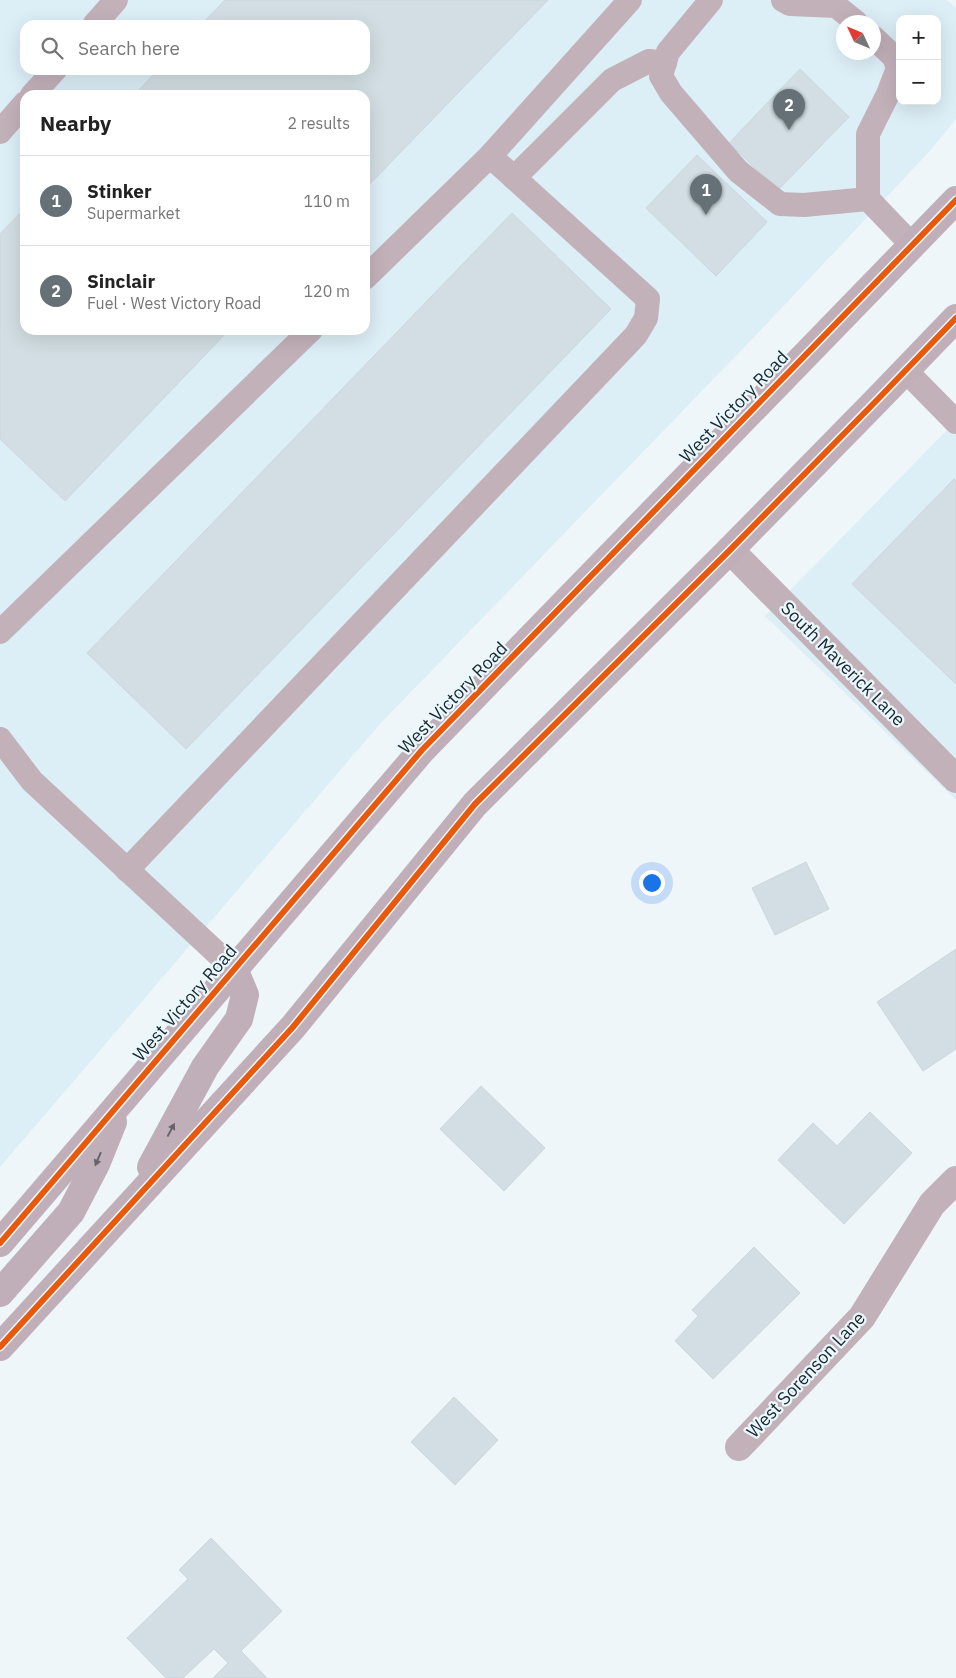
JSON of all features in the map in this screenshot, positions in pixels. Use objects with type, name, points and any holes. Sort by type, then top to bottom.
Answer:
[{"type":"main road","name":"West Victory Road","points":[[0,1243],[422,750],[956,200]]},
{"type":"main road","name":"West Victory Road","points":[[0,1346],[293,1027],[475,804],[730,550],[956,318]]},
{"type":"main road","name":"West Victory Road","points":[[131,1204],[205,1067],[239,1019],[245,995],[234,969]]},
{"type":"main road","name":"West Victory Road","points":[[0,1293],[71,1212],[96,1164],[124,1098]]},
{"type":"street","name":"South Maverick Lane","points":[[730,550],[956,779]]},
{"type":"street","name":"West Sorenson Lane","points":[[739,1447],[862,1317],[932,1204],[956,1180]]},
{"type":"lane","points":[[98,20],[116,0]]},
{"type":"lane","points":[[370,273],[490,156],[630,0]]},
{"type":"lane","points":[[711,0],[668,52],[661,76],[671,93],[738,171],[780,204],[804,205],[868,199]]},
{"type":"lane","points":[[783,0],[790,4],[836,6],[847,15]]},
{"type":"lane","points":[[881,45],[894,57],[898,68],[888,94],[868,134],[868,199],[912,245]]},
{"type":"lane","points":[[514,178],[612,80],[649,60],[665,63]]},
{"type":"lane","points":[[36,90],[50,75]]},
{"type":"lane","points":[[0,132],[20,110]]},
{"type":"lane","points":[[127,870],[636,335],[646,318],[648,299],[490,156]]},
{"type":"lane","points":[[0,632],[306,335]]},
{"type":"lane","points":[[905,370],[956,422]]},
{"type":"lane","points":[[0,740],[32,780],[234,969]]},
{"type":"shaded area","points":[[0,0],[947,0],[956,8],[956,119],[930,151],[756,335],[379,725],[0,1167]]},
{"type":"shaded area","points":[[956,421],[956,800],[765,616]]},
{"type":"building","points":[[225,0],[548,0],[370,184],[370,90],[139,90],[153,75],[370,75],[370,20],[206,20]]},
{"type":"building","points":[[800,69],[849,117],[778,190],[729,143]]},
{"type":"building","points":[[697,155],[767,222],[716,276],[646,208]]},
{"type":"building","points":[[20,213],[20,335],[224,335],[65,501],[0,439],[0,234]]},
{"type":"building","points":[[512,213],[611,309],[186,749],[87,653]]},
{"type":"building","points":[[954,479],[956,481],[956,684],[852,584]]},
{"type":"building","points":[[806,862],[829,909],[775,935],[752,888]]},
{"type":"building","points":[[956,949],[956,1049],[923,1071],[877,1002]]},
{"type":"building","points":[[481,1086],[545,1148],[504,1191],[440,1129]]},
{"type":"building","points":[[870,1112],[912,1153],[844,1224],[778,1160],[813,1123],[837,1146]]},
{"type":"building","points":[[754,1247],[800,1293],[713,1379],[675,1341],[698,1316],[692,1310]]},
{"type":"building","points":[[454,1397],[498,1440],[455,1485],[411,1442]]},
{"type":"building","points":[[211,1538],[282,1611],[241,1651],[267,1678],[213,1678],[228,1663],[214,1649],[183,1678],[166,1678],[127,1638],[188,1579],[179,1570]]},
{"type":"cycle path","points":[[0,1243],[422,750],[956,200]]},
{"type":"cycle path","points":[[0,1347],[293,1027],[475,804],[730,550],[956,318]]},
{"type":"place","name":"Sinclair","points":[[789,130]]},
{"type":"place","name":"Stinker","points":[[706,215]]}]
